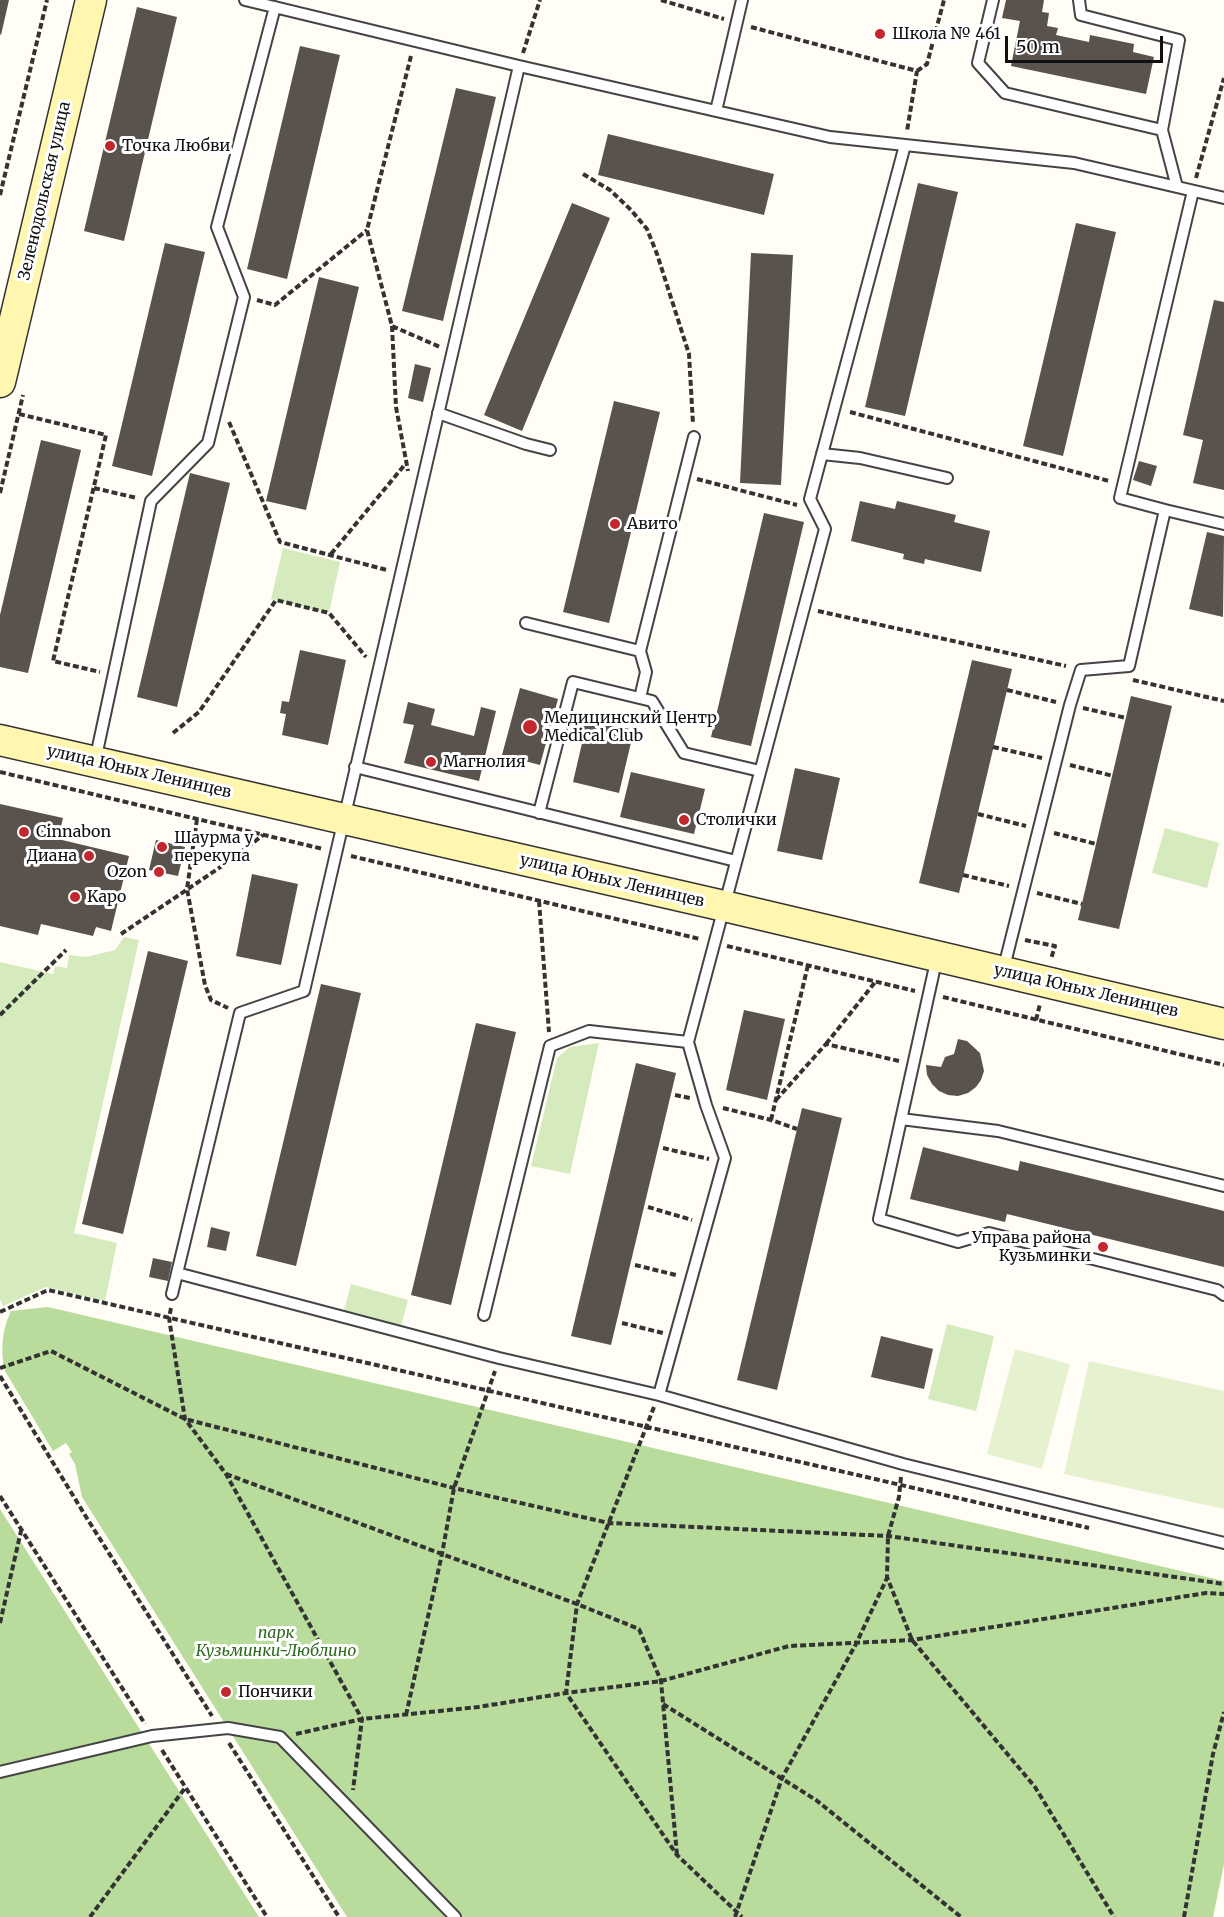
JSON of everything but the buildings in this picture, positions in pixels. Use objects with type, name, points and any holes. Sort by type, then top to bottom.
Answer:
[{"type":"main road","name":"Зеленодольская улица","points":[[0,381],[91,0]]},
{"type":"main road","name":"улица Юных Ленинцев","points":[[0,740],[724,906],[1224,1024]]},
{"type":"lane","points":[[244,0],[830,137],[1074,163],[1224,198]]},
{"type":"lane","points":[[716,111],[742,0]]},
{"type":"lane","points":[[993,0],[978,63],[1005,93],[1162,130]]},
{"type":"lane","points":[[1079,0],[1081,15],[1179,40],[1162,130],[1177,187]]},
{"type":"lane","points":[[95,761],[151,501],[208,442],[219,399],[243,297],[217,227],[276,7]]},
{"type":"lane","points":[[172,1294],[240,1013],[304,991],[519,66]]},
{"type":"lane","points":[[659,1395],[725,1158],[688,1042],[825,529],[810,499],[905,145]]},
{"type":"lane","points":[[1193,191],[1120,498],[1224,524]]},
{"type":"lane","points":[[438,413],[526,444],[550,450]]},
{"type":"lane","points":[[640,698],[646,672],[640,651],[694,437]]},
{"type":"lane","points":[[822,454],[860,458],[947,478]]},
{"type":"lane","points":[[1003,972],[1070,705],[1085,669],[1129,666],[1165,510]]},
{"type":"lane","points":[[526,623],[640,651]]},
{"type":"lane","points":[[539,813],[573,682],[652,701],[684,753],[760,771]]},
{"type":"lane","points":[[355,767],[736,861]]},
{"type":"lane","points":[[937,956],[879,1219],[958,1242],[989,1233],[1217,1290],[1224,1295]]},
{"type":"lane","points":[[484,1314],[550,1046],[589,1031],[688,1042]]},
{"type":"lane","points":[[901,1119],[998,1131],[1224,1186]]},
{"type":"lane","points":[[177,1273],[499,1358],[659,1395],[903,1464],[1224,1543]]},
{"type":"lane","points":[[0,1772],[152,1736],[228,1728],[280,1737],[455,1917]]},
{"type":"path","points":[[0,195],[47,0]]},
{"type":"path","points":[[519,66],[540,0]]},
{"type":"path","points":[[661,0],[917,71]]},
{"type":"path","points":[[905,145],[917,71],[927,64],[944,0]]},
{"type":"path","points":[[415,41],[367,230],[392,326],[396,407],[415,507]]},
{"type":"path","points":[[1193,191],[1224,78]]},
{"type":"path","points":[[583,174],[610,190],[647,229],[689,354],[694,437]]},
{"type":"path","points":[[243,297],[275,305],[367,230]]},
{"type":"path","points":[[392,326],[452,352]]},
{"type":"path","points":[[219,399],[280,542],[400,574]]},
{"type":"path","points":[[834,408],[1123,484]]},
{"type":"path","points":[[0,493],[19,414],[106,435],[53,661],[113,675]]},
{"type":"path","points":[[331,554],[407,462]]},
{"type":"path","points":[[684,475],[815,510]]},
{"type":"path","points":[[94,488],[151,501]]},
{"type":"path","points":[[173,733],[199,712],[276,600],[329,613],[377,670]]},
{"type":"path","points":[[804,608],[1224,701]]},
{"type":"path","points":[[0,772],[1224,1065]]},
{"type":"path","points":[[197,819],[188,889],[205,985],[211,1000],[240,1013]]},
{"type":"path","points":[[121,934],[264,835]]},
{"type":"path","points":[[539,901],[550,1046]]},
{"type":"path","points":[[0,1016],[66,950]]},
{"type":"path","points":[[771,1120],[808,965]]},
{"type":"path","points":[[776,1100],[826,1044],[876,981]]},
{"type":"path","points":[[826,1044],[913,1065]]},
{"type":"path","points":[[706,1104],[771,1120],[797,1130]]},
{"type":"path","points":[[663,1148],[724,1162]]},
{"type":"path","points":[[648,1206],[707,1224]]},
{"type":"path","points":[[635,1264],[692,1279]]},
{"type":"path","points":[[0,1312],[48,1290],[1096,1530]]},
{"type":"path","points":[[172,1294],[169,1318],[186,1419],[226,1474],[363,1719],[350,1809]]},
{"type":"path","points":[[622,1323],[676,1336]]},
{"type":"path","points":[[0,1368],[51,1351],[186,1419],[454,1488],[609,1523],[888,1536],[1224,1584]]},
{"type":"path","points":[[406,1715],[442,1554],[454,1488],[499,1358]]},
{"type":"path","points":[[0,1376],[88,1520]]},
{"type":"path","points":[[659,1395],[578,1604],[566,1693],[677,1855],[736,1915],[742,1917]]},
{"type":"path","points":[[903,1464],[899,1497],[888,1536],[887,1577],[912,1640],[1035,1786],[1114,1917]]},
{"type":"path","points":[[226,1474],[578,1604],[639,1629],[661,1681],[677,1855]]},
{"type":"path","points":[[0,1496],[267,1917]]},
{"type":"path","points":[[0,1623],[22,1530]]},
{"type":"path","points":[[736,1915],[782,1778],[856,1644],[887,1577]]},
{"type":"path","points":[[280,1737],[363,1719],[477,1707],[661,1681],[789,1646],[912,1640],[1206,1593],[1224,1594]]},
{"type":"path","points":[[663,1704],[816,1800],[961,1917]]},
{"type":"path","points":[[1184,1917],[1212,1754],[1224,1712]]},
{"type":"path","points":[[90,1917],[185,1788]]},
{"type":"green space","points":[[283,548],[340,562],[329,613],[271,599]]},
{"type":"green space","points":[[1165,828],[1219,843],[1207,888],[1152,873]]},
{"type":"green space","points":[[124,937],[139,940],[74,1233],[117,1243],[105,1301],[46,1287],[3,1306],[0,1299],[0,962],[53,974],[55,966],[67,968],[69,955],[86,957],[115,950]]},
{"type":"green space","points":[[599,1043],[570,1174],[531,1166],[557,1058],[570,1047]]},
{"type":"green space","points":[[351,1284],[408,1300],[401,1326],[344,1310]]},
{"type":"green space","name":"парк Кузьминки-Люблино","points":[[48,1307],[1224,1581],[1224,1864],[1213,1917],[347,1917],[82,1497],[75,1464],[69,1454],[72,1452],[66,1443],[53,1451],[5,1371],[3,1340],[11,1311]]},
{"type":"green space","points":[[947,1324],[994,1336],[976,1411],[928,1399]]},
{"type":"green space","points":[[1015,1349],[1070,1364],[1042,1469],[987,1454]]},
{"type":"green space","points":[[1089,1361],[1224,1391],[1224,1509],[1064,1474]]},
{"type":"green space","points":[[0,1509],[19,1539],[259,1917],[0,1917]]},
{"type":"place","name":"Школа № 461","points":[[880,34]]},
{"type":"place","name":"Точка Любви","points":[[110,146]]},
{"type":"place","name":"Авито","points":[[615,524]]},
{"type":"place","name":"Медицинский Центр Medical Club","points":[[530,727]]},
{"type":"place","name":"Магнолия","points":[[431,762]]},
{"type":"place","name":"Столички","points":[[684,820]]},
{"type":"place","name":"Cinnabon","points":[[24,832]]},
{"type":"place","name":"Шаурма у перекупа","points":[[162,847]]},
{"type":"place","name":"Диана","points":[[89,856]]},
{"type":"place","name":"Ozon","points":[[159,872]]},
{"type":"place","name":"Kapo","points":[[75,897]]},
{"type":"place","name":"Управа района Кузьминки","points":[[1103,1247]]},
{"type":"place","name":"Пончики","points":[[226,1692]]}]
